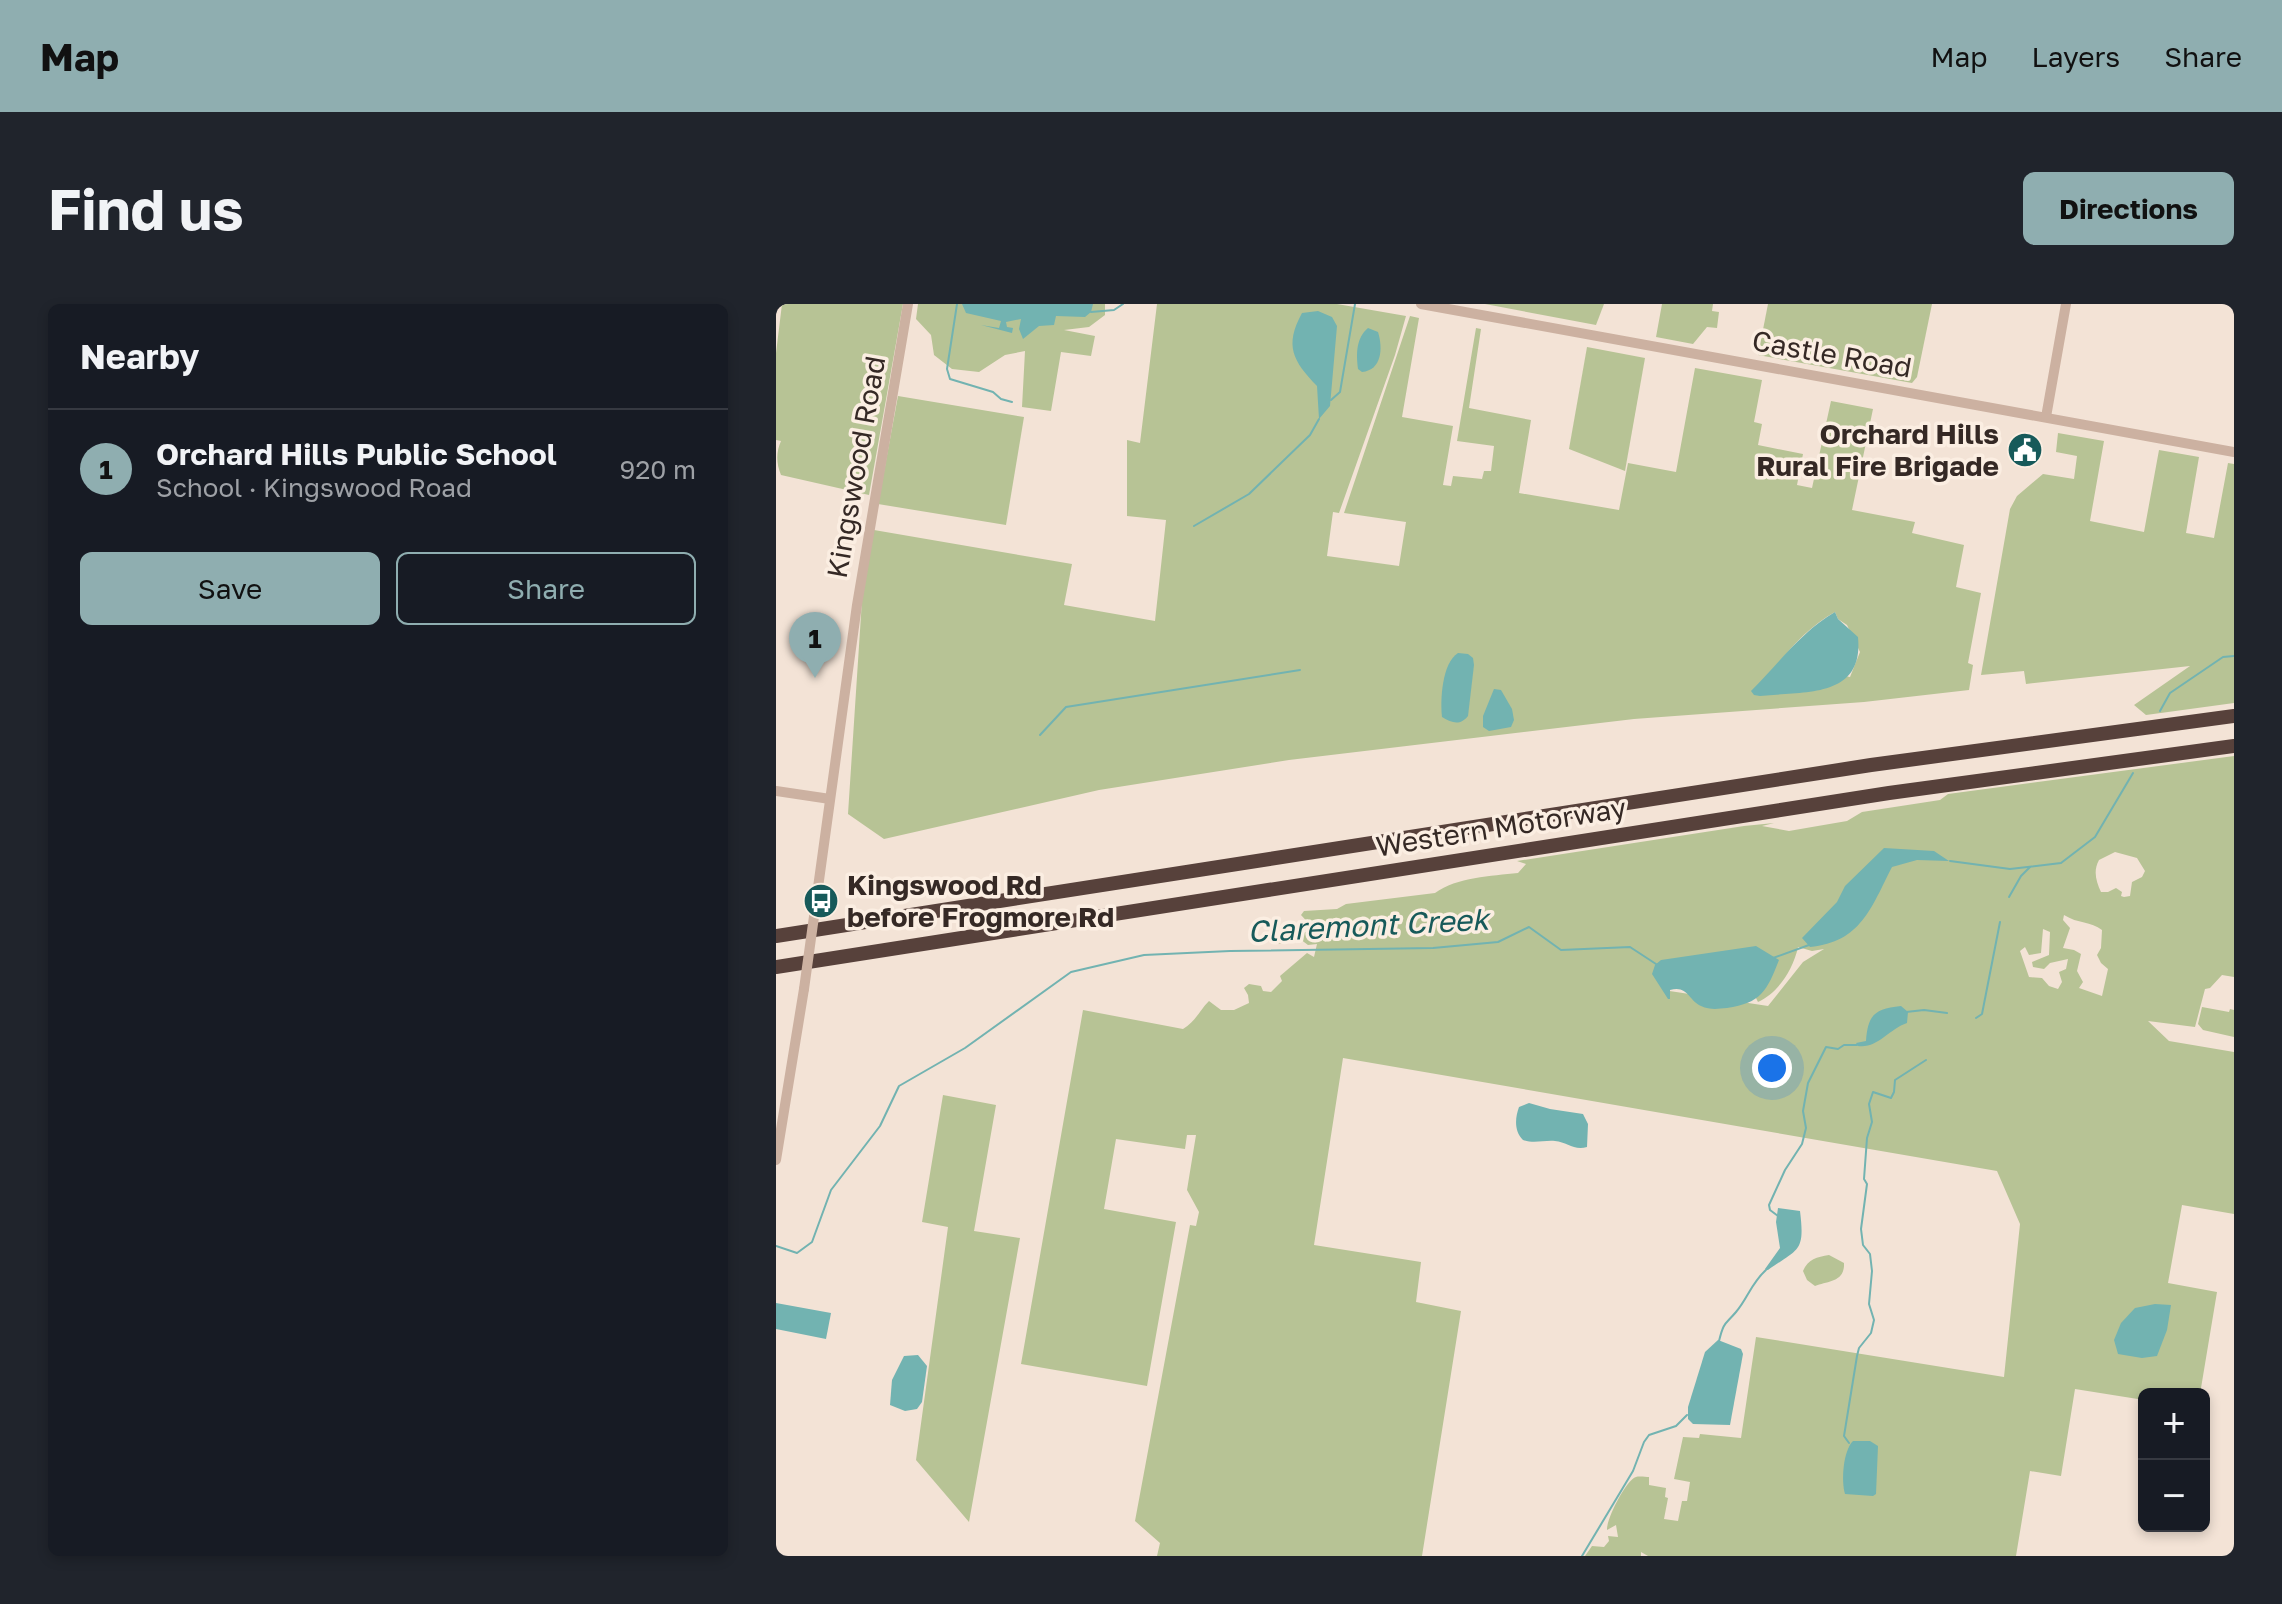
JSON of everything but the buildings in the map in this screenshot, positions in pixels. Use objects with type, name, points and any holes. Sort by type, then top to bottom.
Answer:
[{"type":"highway","name":"Western Motorway","points":[[776,936],[1857,767],[2234,716]]},
{"type":"highway","name":"Western Motorway","points":[[776,967],[1875,795],[2234,746]]},
{"type":"street","name":"Kingswood Road","points":[[776,1160],[804,989],[857,605],[908,304]]},
{"type":"street","name":"Castle Road","points":[[1421,304],[2234,452]]},
{"type":"street","points":[[2046,417],[2066,304]]},
{"type":"street","points":[[776,791],[830,799]]},
{"type":"green space","points":[[782,304],[903,304],[869,495],[781,475],[777,458],[781,441],[776,440],[776,353]]},
{"type":"green space","points":[[918,304],[1105,304],[1105,315],[1089,327],[1064,330],[1095,336],[1091,356],[1061,352],[1051,411],[1022,407],[1025,351],[1005,355],[979,372],[952,369],[934,355],[931,335],[916,319]]},
{"type":"green space","points":[[1157,304],[1337,304],[1406,316],[1339,513],[1333,512],[1327,556],[1399,566],[1406,522],[1344,513],[1410,316],[1419,318],[1402,417],[1453,426],[1443,485],[1451,486],[1453,476],[1482,479],[1484,471],[1491,471],[1494,446],[1457,441],[1476,328],[1481,329],[1469,408],[1531,420],[1519,493],[1619,510],[1628,463],[1676,472],[1695,368],[1762,380],[1754,422],[1762,424],[1758,445],[1803,454],[1797,485],[1812,488],[1831,401],[1873,409],[1852,510],[1915,522],[1912,533],[1964,545],[1956,587],[1981,593],[1968,663],[1973,665],[1969,690],[1864,702],[1634,719],[1289,760],[1099,790],[884,839],[848,814],[862,600],[874,530],[1072,564],[1064,605],[1155,621],[1166,520],[1127,516],[1127,440],[1140,443]],"holes":[[[1835,612],[1838,619],[1847,625],[1860,652],[1850,677],[1779,663],[1819,622]]]},
{"type":"green space","points":[[1485,304],[1604,304],[1596,325]]},
{"type":"green space","points":[[1662,304],[1713,304],[1712,311],[1719,312],[1717,328],[1707,327],[1693,344],[1656,337]]},
{"type":"green space","points":[[1768,304],[1932,304],[1917,377],[1912,383],[1758,355]]},
{"type":"green space","points":[[1587,347],[1645,358],[1625,471],[1569,449]]},
{"type":"green space","points":[[898,396],[1024,417],[1006,525],[878,504]]},
{"type":"green space","points":[[2058,433],[2104,441],[2090,521],[2144,532],[2159,450],[2199,457],[2186,533],[2214,538],[2228,463],[2234,464],[2234,703],[2146,715],[2134,705],[2190,666],[2026,684],[2024,671],[1981,675],[2010,509],[2017,496],[2043,474],[2074,479],[2077,456],[2056,452]]},
{"type":"green space","points":[[2234,756],[2234,977],[2222,975],[2210,988],[2205,989],[2195,1027],[2148,1021],[2169,1041],[2234,1052],[2234,1214],[2182,1205],[2168,1283],[2217,1292],[2201,1388],[2138,1388],[2138,1399],[2075,1389],[2061,1476],[2030,1471],[2016,1556],[1648,1556],[1641,1552],[1641,1556],[1585,1556],[1592,1546],[1604,1547],[1609,1541],[1608,1536],[1618,1537],[1616,1525],[1607,1530],[1608,1525],[1622,1492],[1636,1477],[1649,1477],[1649,1485],[1666,1488],[1665,1497],[1668,1498],[1664,1519],[1678,1521],[1682,1501],[1687,1501],[1690,1482],[1674,1479],[1683,1437],[1699,1438],[1700,1434],[1741,1438],[1756,1337],[2004,1377],[2020,1224],[1997,1171],[1343,1058],[1314,1245],[1421,1262],[1416,1302],[1461,1311],[1422,1556],[1157,1556],[1160,1543],[1135,1521],[1190,1225],[1196,1226],[1199,1212],[1187,1190],[1196,1135],[1187,1135],[1185,1149],[1116,1139],[1104,1209],[1176,1222],[1147,1386],[1021,1364],[1083,1010],[1183,1029],[1209,1001],[1221,1010],[1234,1010],[1249,1003],[1244,988],[1249,984],[1271,992],[1282,981],[1280,976],[1307,953],[1314,957],[1317,944],[1308,945],[1300,939],[1278,944],[1273,941],[1285,937],[1288,932],[1297,930],[1303,933],[1314,929],[1301,915],[1304,911],[1337,909],[1346,904],[1435,893],[1464,880],[1518,873],[1526,864],[1517,861],[1744,826],[1774,823],[1762,826],[1789,831],[1847,821],[1862,812],[1940,800],[1948,794]],"holes":[[[2115,852],[2137,858],[2145,871],[2142,877],[2132,882],[2130,896],[2121,896],[2122,892],[2116,888],[2101,892],[2098,884],[2096,868],[2099,860]],[[2064,915],[2102,930],[2101,948],[2097,955],[2108,969],[2102,996],[2079,988],[2083,982],[2077,971],[2081,954],[2063,948],[2070,928],[2063,920]],[[2043,929],[2050,932],[2049,955],[2032,962],[2033,967],[2044,969],[2050,963],[2068,959],[2066,969],[2059,972],[2062,982],[2058,989],[2049,986],[2042,978],[2029,977],[2020,951],[2025,947],[2029,955],[2041,953]],[[1798,947],[1812,951],[1824,949],[1803,962],[1768,1006],[1663,990],[1766,970],[1753,992],[1758,1002],[1778,987]]]},
{"type":"green space","points":[[2202,1007],[2229,1012],[2230,1009],[2234,1010],[2234,1037],[2203,1030],[2198,1024]]},
{"type":"green space","points":[[943,1095],[996,1105],[974,1231],[1020,1238],[969,1522],[916,1460],[948,1227],[922,1222]]},
{"type":"green space","points":[[1829,1255],[1844,1263],[1842,1274],[1835,1280],[1815,1286],[1807,1280],[1803,1271],[1813,1259]]},
{"type":"water","points":[[962,304],[1093,304],[1091,312],[1085,317],[1056,316],[1054,325],[1039,326],[1023,339],[1019,329],[1021,319],[1006,322],[1007,327],[1013,328],[1012,333],[981,325],[999,328],[1001,321],[966,313]]},
{"type":"water","points":[[1318,311],[1332,317],[1337,326],[1330,406],[1319,419],[1317,386],[1297,361],[1293,344],[1293,335],[1302,313]]},
{"type":"water","points":[[1368,328],[1378,332],[1380,351],[1374,367],[1362,372],[1358,369],[1358,347]]},
{"type":"water","points":[[1835,612],[1838,619],[1858,637],[1857,657],[1851,672],[1841,682],[1828,688],[1754,695],[1751,691],[1791,648]]},
{"type":"water","points":[[1458,653],[1468,654],[1473,658],[1474,665],[1468,716],[1456,722],[1442,717],[1441,701],[1445,673]]},
{"type":"water","points":[[1494,689],[1501,690],[1512,709],[1514,720],[1511,727],[1489,731],[1483,727],[1483,716]]},
{"type":"water","points":[[1884,848],[1934,851],[1949,861],[1917,860],[1892,867],[1870,909],[1853,930],[1827,944],[1810,947],[1802,938],[1837,902],[1845,886]]},
{"type":"water","points":[[1756,946],[1779,960],[1761,994],[1739,1006],[1707,1008],[1684,991],[1676,989],[1670,990],[1668,999],[1652,974],[1661,960]]},
{"type":"water","points":[[1901,1006],[1908,1012],[1907,1023],[1871,1045],[1858,1046],[1856,1043],[1866,1041],[1874,1014]]},
{"type":"water","points":[[1529,1103],[1583,1114],[1588,1124],[1587,1147],[1578,1148],[1555,1141],[1523,1140],[1517,1129],[1517,1116],[1519,1107]]},
{"type":"water","points":[[1778,1208],[1800,1211],[1800,1242],[1798,1248],[1768,1270],[1765,1269],[1780,1248],[1776,1222]]},
{"type":"water","points":[[776,1303],[831,1313],[826,1339],[776,1329]]},
{"type":"water","points":[[2171,1305],[2167,1330],[2157,1356],[2142,1358],[2118,1354],[2114,1340],[2121,1323],[2135,1308]]},
{"type":"water","points":[[1718,1340],[1741,1349],[1743,1354],[1730,1425],[1693,1424],[1688,1419],[1688,1407],[1705,1352]]},
{"type":"water","points":[[918,1355],[927,1366],[922,1402],[917,1409],[905,1411],[890,1405],[892,1380],[904,1356]]},
{"type":"water","points":[[1853,1441],[1870,1441],[1878,1446],[1876,1494],[1873,1496],[1845,1494],[1844,1466]]},
{"type":"waterway","points":[[957,304],[947,369],[950,379],[993,392],[1001,399],[1012,402]]},
{"type":"waterway","points":[[1091,312],[1114,310],[1123,304]]},
{"type":"waterway","points":[[1331,400],[1340,392],[1355,304]]},
{"type":"waterway","points":[[1194,526],[1249,494],[1310,435],[1319,419]]},
{"type":"waterway","name":"Claremont Creek","points":[[2160,711],[2170,693],[2223,657],[2234,656]]},
{"type":"waterway","points":[[1040,735],[1066,707],[1300,670]]},
{"type":"waterway","name":"Claremont Creek","points":[[1950,861],[2010,869],[2061,863],[2095,837],[2133,773]]},
{"type":"waterway","points":[[2009,897],[2030,867]]},
{"type":"waterway","points":[[1976,1018],[1982,1014],[2000,922]]},
{"type":"waterway","name":"Claremont Creek","points":[[776,1246],[797,1253],[812,1242],[831,1190],[880,1126],[899,1086],[965,1048],[1071,972],[1144,955],[1433,948],[1498,942],[1529,927],[1561,950],[1630,947],[1656,964]]},
{"type":"waterway","name":"Claremont Creek","points":[[1773,958],[1809,945]]},
{"type":"waterway","points":[[1906,1012],[1924,1010],[1947,1013]]},
{"type":"waterway","points":[[1778,1216],[1769,1205],[1785,1170],[1802,1144],[1806,1128],[1803,1111],[1808,1083],[1826,1047],[1838,1049],[1844,1045],[1857,1045]]},
{"type":"waterway","points":[[1849,1443],[1844,1436],[1857,1356],[1859,1348],[1871,1333],[1874,1320],[1869,1304],[1870,1254],[1863,1245],[1861,1229],[1867,1184],[1864,1179],[1867,1138],[1872,1122],[1869,1104],[1873,1092],[1891,1098],[1895,1080],[1926,1060]]},
{"type":"waterway","points":[[1719,1341],[1725,1324],[1767,1269]]},
{"type":"waterway","points":[[1582,1556],[1633,1471],[1649,1435],[1676,1426],[1687,1415]]},
{"type":"place","name":"Orchard Hills Rural Fire Brigade","points":[[2025,450]]},
{"type":"place","name":"Orchard Hills Public School","points":[[815,678]]},
{"type":"place","name":"Kingswood Rd before Frogmore Rd","points":[[821,901]]}]
